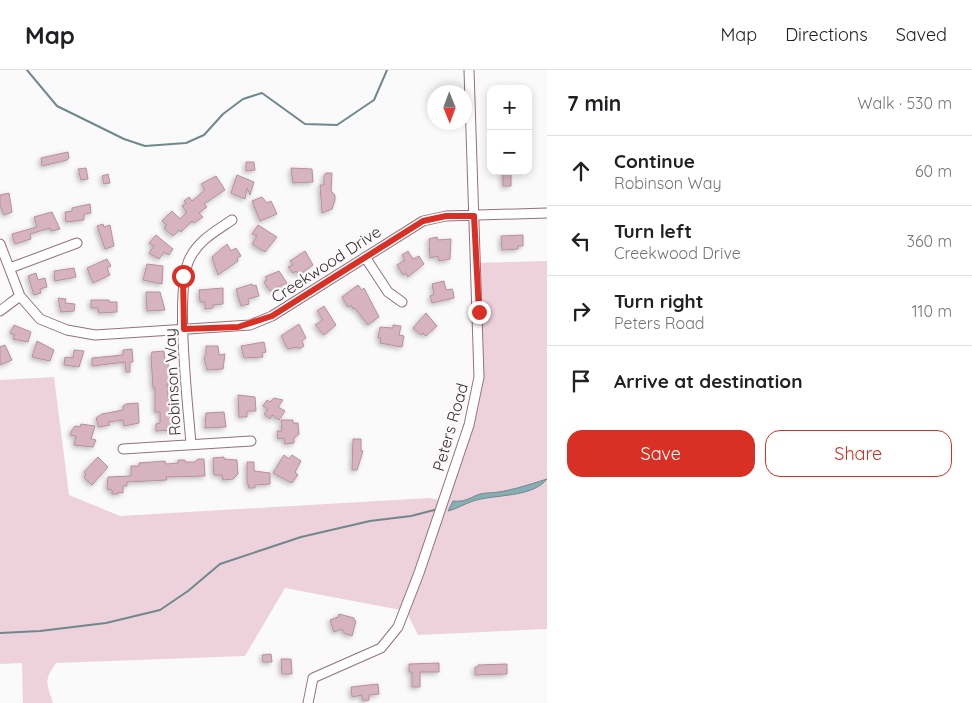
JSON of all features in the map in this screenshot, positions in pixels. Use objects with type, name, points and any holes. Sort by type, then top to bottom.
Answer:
[{"type":"street","name":"Peters Road","points":[[308,703],[313,678],[373,652],[390,639],[406,611],[469,425],[479,377],[469,70]]},
{"type":"street","name":"Creekwood Drive","points":[[0,244],[20,296],[40,319],[67,330],[96,335],[238,327],[262,321],[423,221],[446,216],[547,213]]},
{"type":"street","name":"Robinson Way","points":[[191,444],[182,284],[185,268],[195,248],[232,220]]},
{"type":"street","points":[[10,268],[77,243]]},
{"type":"street","points":[[365,257],[388,292],[402,302]]},
{"type":"street","points":[[0,311],[20,296]]},
{"type":"street","points":[[123,449],[251,441]]},
{"type":"shaded area","points":[[547,261],[547,629],[418,635],[406,611],[285,588],[245,656],[56,663],[49,674],[47,683],[53,703],[23,703],[22,663],[0,664],[0,380],[54,377],[69,495],[120,516],[429,498],[444,501],[479,377],[477,263]]},
{"type":"water","points":[[547,479],[540,485],[523,492],[473,501],[448,511],[453,501],[463,501],[482,493],[508,490]]},
{"type":"building","points":[[68,152],[69,158],[67,160],[42,166],[41,158]]},
{"type":"building","points":[[246,162],[254,162],[255,170],[246,171]]},
{"type":"building","points":[[86,168],[88,179],[81,180],[78,169]]},
{"type":"building","points":[[291,168],[312,169],[313,182],[293,183]]},
{"type":"building","points":[[326,173],[332,173],[331,191],[335,195],[335,200],[332,209],[322,213],[320,185],[324,185]]},
{"type":"building","points":[[108,174],[110,183],[104,184],[102,176]]},
{"type":"building","points":[[237,175],[254,182],[250,195],[247,188],[245,199],[231,193]]},
{"type":"building","points":[[503,175],[511,175],[511,186],[503,186]]},
{"type":"building","points":[[216,176],[225,190],[204,204],[207,207],[199,213],[203,217],[194,223],[192,221],[181,232],[179,230],[173,236],[164,228],[167,225],[162,221],[172,211],[180,219],[187,212],[182,206],[186,203],[184,201],[189,197],[192,201],[205,190],[201,184]]},
{"type":"building","points":[[9,193],[12,212],[4,215],[0,206],[0,195]]},
{"type":"building","points":[[262,197],[267,203],[271,201],[277,214],[260,221],[252,201]]},
{"type":"building","points":[[90,204],[91,213],[84,214],[84,220],[66,222],[65,212],[72,211],[72,208]]},
{"type":"building","points":[[52,212],[60,229],[51,231],[50,228],[30,234],[31,239],[15,244],[12,234],[37,227],[34,217]]},
{"type":"building","points":[[103,224],[104,227],[110,225],[114,246],[105,249],[97,226]]},
{"type":"building","points":[[258,225],[277,237],[265,252],[252,244],[257,236],[252,234]]},
{"type":"building","points":[[156,235],[173,249],[169,255],[164,252],[159,259],[149,253],[154,246],[149,243]]},
{"type":"building","points":[[523,235],[523,246],[518,246],[518,249],[502,250],[501,236]]},
{"type":"building","points":[[437,237],[438,240],[451,239],[450,259],[439,261],[438,256],[430,258],[429,239]]},
{"type":"building","points":[[227,244],[231,251],[236,248],[241,256],[237,258],[238,261],[218,275],[212,257]]},
{"type":"building","points":[[305,251],[313,265],[299,275],[296,271],[293,273],[288,267],[293,265],[290,261]]},
{"type":"building","points":[[408,251],[413,259],[419,256],[424,264],[408,277],[406,273],[403,275],[397,265],[405,260],[402,255]]},
{"type":"building","points":[[107,259],[111,266],[107,268],[110,275],[93,283],[87,268]]},
{"type":"building","points":[[147,264],[163,266],[162,284],[143,280]]},
{"type":"building","points":[[74,268],[76,277],[55,281],[54,271]]},
{"type":"building","points":[[279,271],[287,283],[270,291],[264,282],[267,280],[265,277]]},
{"type":"building","points":[[36,273],[38,280],[45,278],[47,287],[40,289],[41,293],[34,295],[28,276]]},
{"type":"building","points":[[444,281],[446,290],[452,289],[454,298],[432,303],[430,296],[434,295],[432,284]]},
{"type":"building","points":[[252,284],[253,286],[256,285],[259,296],[248,299],[249,304],[241,306],[236,289]]},
{"type":"building","points":[[358,285],[362,290],[364,288],[379,317],[368,325],[355,308],[353,309],[351,305],[348,307],[342,297]]},
{"type":"building","points":[[223,288],[223,304],[213,305],[213,308],[205,309],[205,302],[200,302],[199,290]]},
{"type":"building","points":[[146,292],[160,292],[165,310],[147,311]]},
{"type":"building","points":[[58,298],[66,299],[65,303],[75,304],[74,311],[61,312]]},
{"type":"building","points":[[91,300],[117,302],[117,312],[99,313],[98,308],[91,308]]},
{"type":"building","points":[[324,306],[336,325],[324,335],[315,325],[323,320],[317,311]]},
{"type":"building","points":[[426,313],[437,326],[426,336],[423,333],[421,335],[413,328]]},
{"type":"building","points":[[299,324],[306,338],[302,341],[304,346],[299,349],[298,347],[288,349],[281,336]]},
{"type":"building","points":[[14,325],[31,332],[28,342],[13,339],[15,335],[10,333]]},
{"type":"building","points":[[393,325],[401,326],[399,335],[404,336],[402,347],[380,343],[381,338],[378,338],[380,327],[393,328]]},
{"type":"building","points":[[37,341],[54,350],[50,361],[32,357]]},
{"type":"building","points":[[264,342],[266,352],[262,353],[263,357],[244,358],[241,346]]},
{"type":"building","points":[[5,345],[12,360],[0,365],[0,347]]},
{"type":"building","points":[[206,346],[218,346],[219,355],[225,354],[223,369],[207,370],[204,357],[206,355]]},
{"type":"building","points":[[132,349],[133,362],[130,362],[130,372],[126,372],[125,362],[92,366],[92,358],[123,355],[123,350]]},
{"type":"building","points":[[74,350],[84,351],[79,367],[64,365],[65,357],[73,358]]},
{"type":"building","points":[[164,351],[165,361],[168,361],[169,377],[171,377],[172,384],[167,384],[169,401],[172,401],[174,430],[156,431],[156,424],[160,423],[160,412],[155,412],[155,388],[153,388],[151,356],[152,352]]},
{"type":"building","points":[[238,395],[255,397],[256,411],[247,411],[247,417],[239,417]]},
{"type":"building","points":[[274,398],[283,400],[278,407],[285,411],[279,420],[272,415],[270,419],[264,414],[268,409],[263,406],[267,400],[270,402]]},
{"type":"building","points":[[138,403],[139,423],[124,426],[123,420],[108,422],[110,425],[99,427],[96,418],[102,414],[123,410],[123,406],[126,404]]},
{"type":"building","points":[[224,412],[226,427],[205,428],[206,413]]},
{"type":"building","points":[[281,420],[293,420],[293,423],[298,423],[299,434],[294,438],[294,443],[285,444],[284,438],[278,439],[277,431],[282,431]]},
{"type":"building","points":[[81,424],[95,426],[91,439],[96,440],[93,447],[74,445],[76,436],[70,435],[75,426],[80,427]]},
{"type":"building","points":[[353,439],[361,439],[361,451],[363,451],[357,470],[352,470]]},
{"type":"building","points":[[284,455],[289,459],[292,455],[301,461],[295,472],[298,475],[292,483],[273,473]]},
{"type":"building","points":[[98,457],[108,467],[92,485],[84,477],[86,475],[84,472]]},
{"type":"building","points":[[224,457],[224,459],[237,460],[238,474],[233,479],[223,480],[222,475],[214,475],[213,458]]},
{"type":"building","points":[[198,459],[204,459],[205,476],[166,477],[167,480],[127,482],[127,486],[123,486],[123,493],[118,492],[118,494],[112,494],[112,490],[107,489],[108,477],[131,476],[131,466],[139,466],[139,463],[165,461],[166,464],[178,463],[178,460],[195,462]]},
{"type":"building","points":[[247,462],[254,462],[254,471],[270,473],[270,484],[255,485],[255,488],[249,488]]},
{"type":"building","points":[[339,614],[354,618],[356,621],[352,636],[344,633],[342,629],[334,632],[330,620],[338,617]]},
{"type":"building","points":[[271,654],[272,662],[263,662],[262,655]]},
{"type":"building","points":[[281,659],[291,659],[292,674],[282,674]]},
{"type":"building","points":[[439,663],[439,672],[420,672],[420,687],[412,687],[412,672],[409,672],[409,664]]},
{"type":"building","points":[[507,664],[507,674],[475,675],[475,667],[478,667],[478,665]]},
{"type":"building","points":[[378,684],[379,694],[369,695],[369,700],[363,701],[362,695],[352,697],[351,687]]},
{"type":"waterway","points":[[27,70],[57,106],[124,139],[145,146],[186,143],[204,135],[223,114],[243,99],[262,93],[305,124],[337,125],[374,100],[387,70]]},
{"type":"waterway","points":[[0,633],[40,631],[106,623],[160,610],[188,591],[220,564],[301,537],[370,521],[411,516],[438,509]]},
{"type":"route","points":[[183,276],[184,329],[250,325],[272,316],[423,221],[446,216],[474,216],[479,312]]}]
